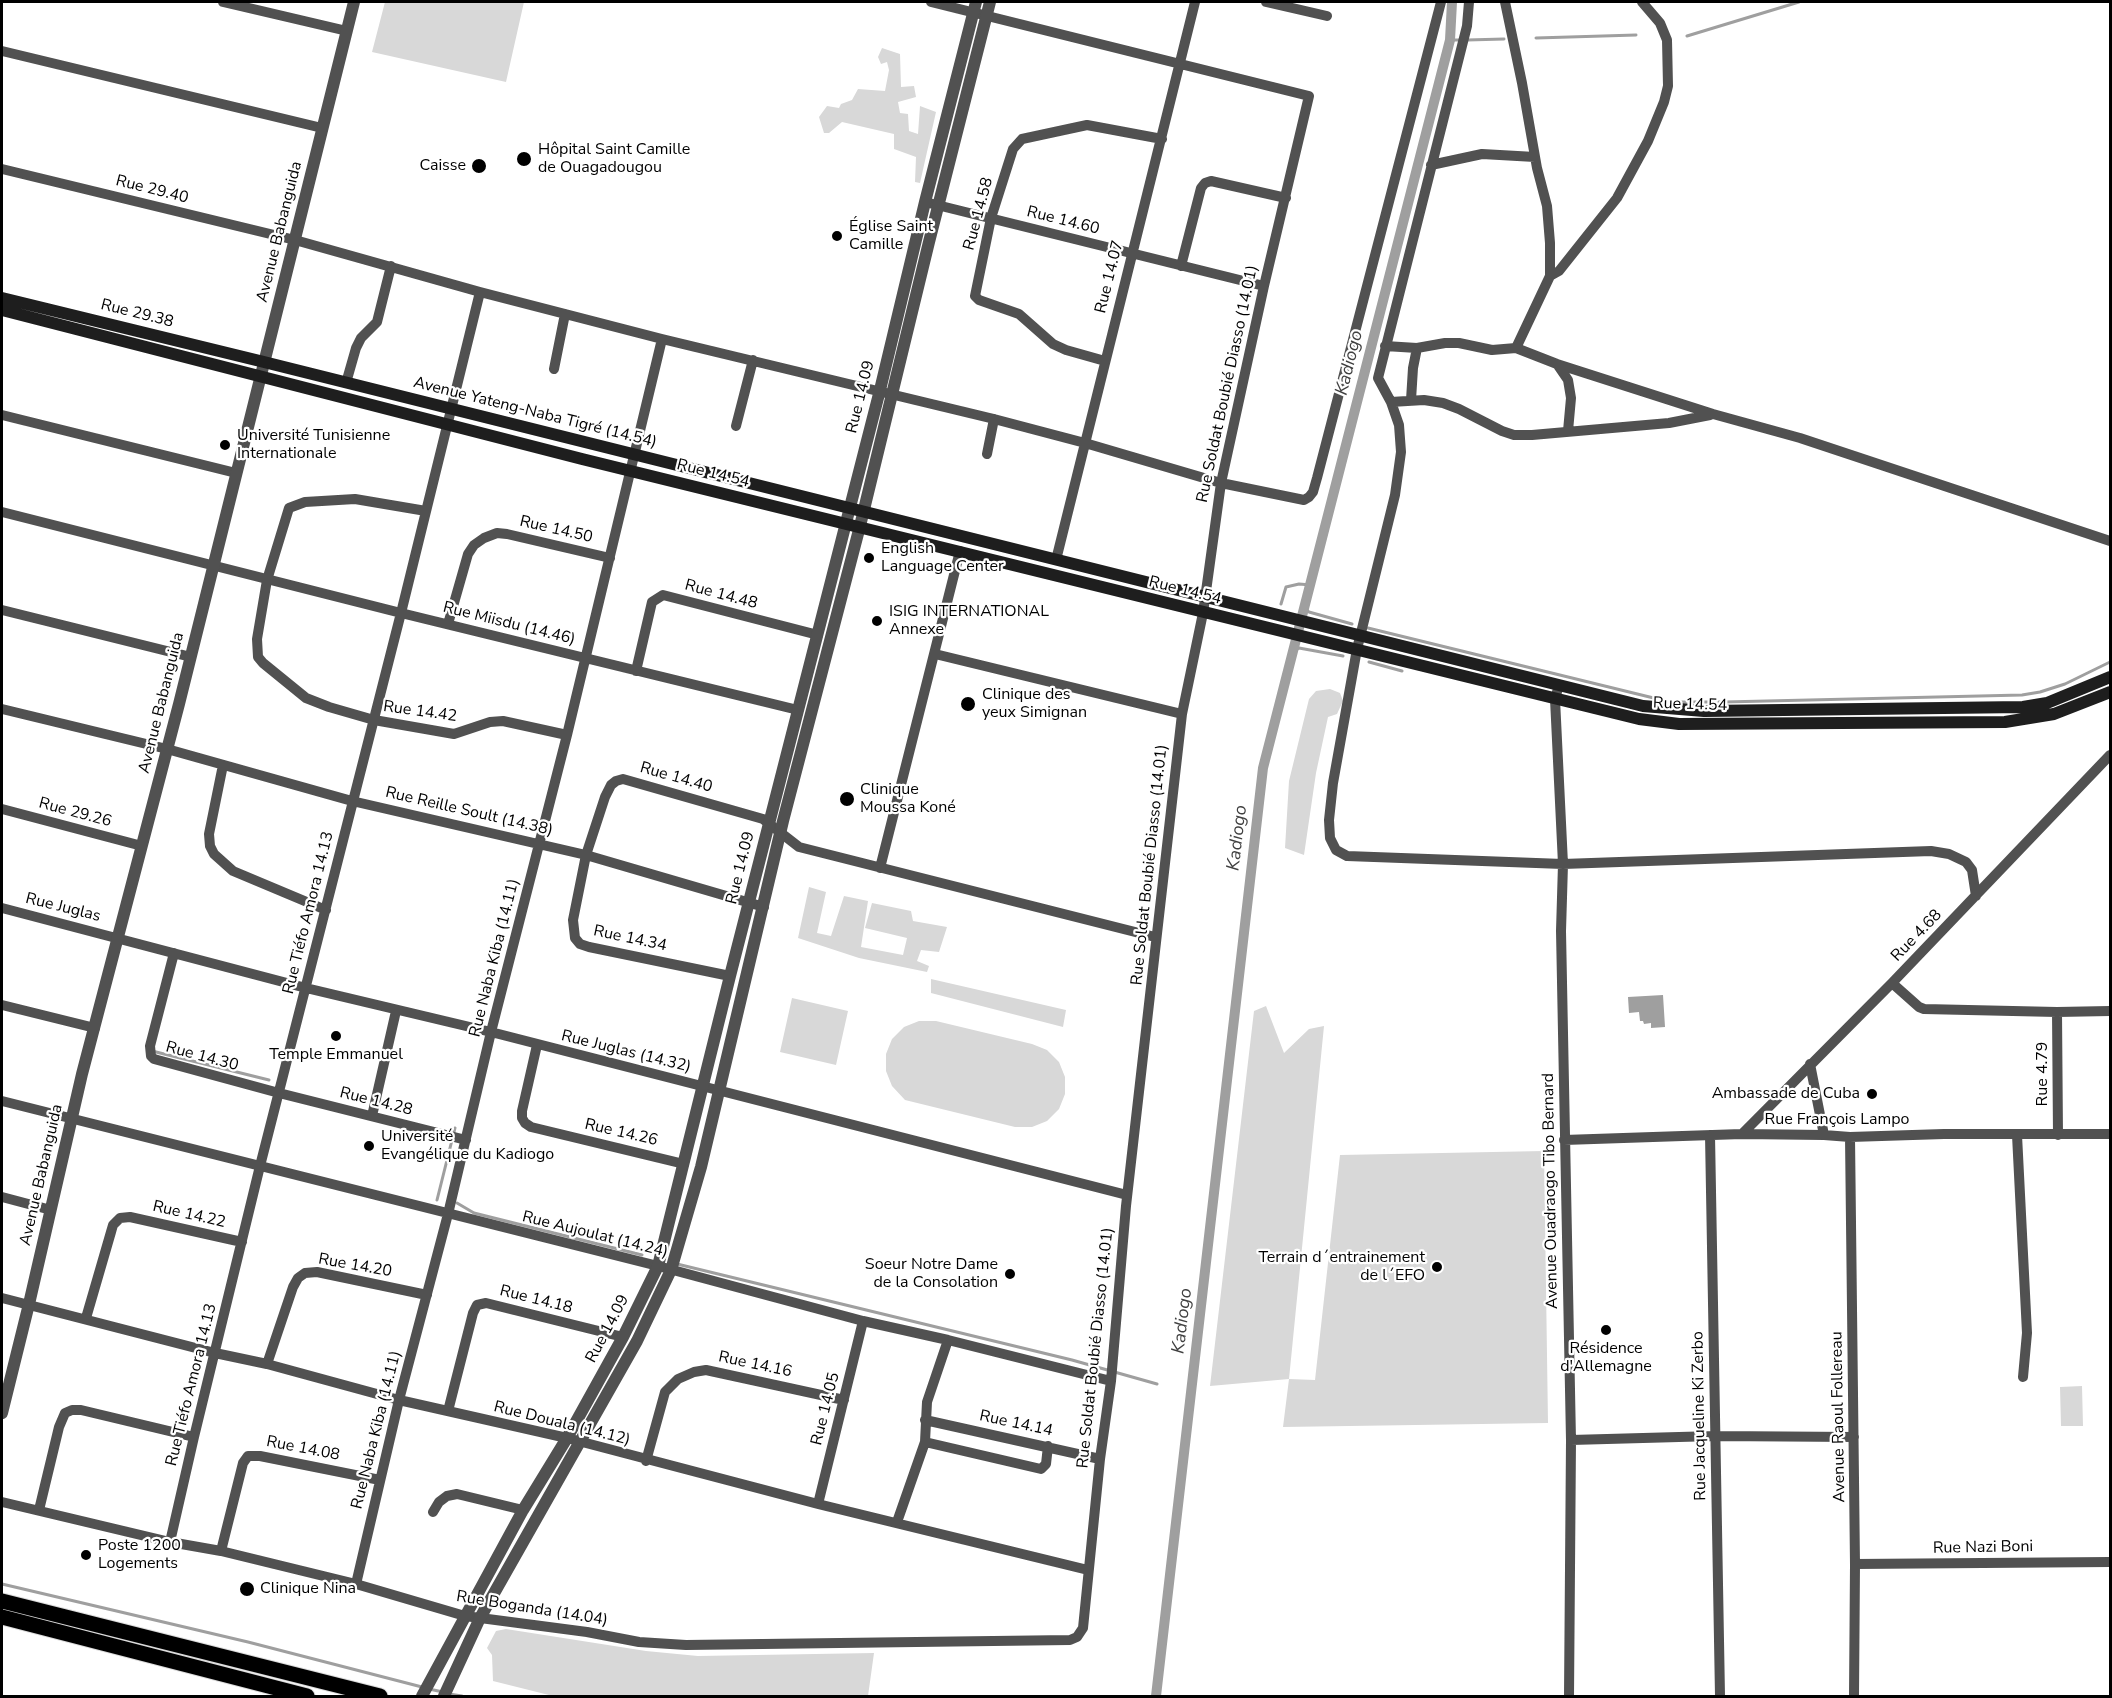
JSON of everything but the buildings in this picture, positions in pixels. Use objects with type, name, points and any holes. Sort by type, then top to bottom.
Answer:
[{"type":"main road","name":"Rue 29.38","points":[[2,298],[264,362]]},
{"type":"main road","name":"Rue 29.38","points":[[2,310],[261,377]]},
{"type":"main road","name":"Avenue Yateng-Naba Tigré (14.54)","points":[[264,362],[1287,618]]},
{"type":"main road","name":"Rue 14.54","points":[[261,377],[1203,613],[1639,719],[1664,723],[1993,722],[2047,716],[2110,692]]},
{"type":"main road","name":"Rue 14.54","points":[[1287,618],[1643,706],[1704,711],[2001,709],[2047,703],[2110,677]]},
{"type":"main road","points":[[2,1601],[380,1696]]},
{"type":"main road","points":[[2,1617],[297,1695]]},
{"type":"street","points":[[223,2],[250,5],[346,31]]},
{"type":"street","name":"Avenue Babanguida","points":[[2,1413],[3,1398],[29,1305],[72,1119],[191,657],[354,2]]},
{"type":"street","points":[[931,2],[979,9],[1180,65]]},
{"type":"street","name":"Rue 14.09","points":[[444,1696],[480,1618],[637,1341],[671,1270],[701,1167],[781,833],[860,526],[925,202],[979,9],[990,2]]},
{"type":"street","name":"Rue 14.07","points":[[1056,560],[1195,2]]},
{"type":"street","points":[[1266,2],[1327,16]]},
{"type":"street","name":"Rue 29.40","points":[[2,169],[295,240],[480,292],[662,339],[994,419],[1221,483],[1304,500],[1313,492],[1441,2]]},
{"type":"street","points":[[1469,2],[1467,26],[1384,346],[1378,378],[1391,402],[1399,425],[1401,452],[1395,495],[1357,649],[1333,783],[1329,820],[1330,838],[1336,850],[1347,856],[1563,864],[1931,851],[1949,854],[1966,862],[1972,870],[1976,896]]},
{"type":"street","points":[[1505,2],[1535,157],[1547,206],[1550,243],[1550,276],[1516,348]]},
{"type":"street","points":[[1550,276],[1559,271],[1617,198],[1648,141],[1664,102],[1668,86],[1667,40],[1660,23],[1642,2]]},
{"type":"street","name":"Rue 14.09","points":[[422,1696],[523,1510],[567,1438],[623,1337],[658,1266],[846,523],[886,392],[938,205],[979,9]]},
{"type":"street","points":[[2,51],[322,128]]},
{"type":"street","name":"Rue Soldat Boubié Diasso (14.01)","points":[[1070,1640],[1077,1637],[1083,1628],[1100,1459],[1111,1381],[1127,1195],[1182,714],[1203,613],[1221,483],[1309,96],[1180,65]]},
{"type":"street","name":"Rue 14.58","points":[[1105,361],[1053,344],[1019,314],[979,300],[975,296],[991,218],[1013,149],[1022,139],[1087,125],[1162,139]]},
{"type":"street","points":[[1431,165],[1482,154],[1535,157]]},
{"type":"street","points":[[1181,266],[1201,188],[1205,183],[1211,181],[1286,198]]},
{"type":"street","name":"Rue 14.60","points":[[925,202],[1264,286]]},
{"type":"street","points":[[346,383],[361,338],[377,322],[391,266]]},
{"type":"street","name":"Rue Tiéfo Amora 14.13","points":[[171,1542],[194,1437],[260,1166],[480,292]]},
{"type":"street","points":[[554,369],[565,314]]},
{"type":"street","name":"Rue Naba Kiba (14.11)","points":[[356,1584],[399,1400],[448,1214],[491,1032],[586,658],[662,339]]},
{"type":"street","points":[[1384,346],[1417,348],[1460,343],[1492,350],[1516,348],[1557,364],[1713,414],[1800,438],[2110,541]]},
{"type":"street","points":[[1411,400],[1417,348]]},
{"type":"street","points":[[736,426],[753,360]]},
{"type":"street","points":[[1557,364],[1568,380],[1571,398],[1568,431]]},
{"type":"street","points":[[1391,402],[1424,400],[1443,403],[1514,435],[1669,423],[1713,414]]},
{"type":"street","points":[[2,415],[236,473]]},
{"type":"street","points":[[987,454],[994,419]]},
{"type":"street","name":"Rue 14.42","points":[[426,510],[355,499],[314,501],[288,508],[267,580],[257,639],[256,649],[263,663],[306,698],[374,720],[454,734],[490,722],[503,721],[567,735]]},
{"type":"street","name":"Rue Miisdu (14.46)","points":[[2,512],[267,580],[798,710]]},
{"type":"street","name":"Rue 14.50","points":[[448,624],[468,554],[474,545],[484,538],[497,533],[507,534],[610,558]]},
{"type":"street","points":[[880,867],[960,551]]},
{"type":"street","name":"Rue 14.48","points":[[636,671],[652,602],[663,595],[818,635]]},
{"type":"street","points":[[2,610],[191,657]]},
{"type":"street","points":[[935,654],[1182,714]]},
{"type":"street","name":"Avenue Ouadraogo Tibo Bernard","points":[[1559,685],[1555,699],[1563,864],[1561,931],[1571,1440],[1569,1696]]},
{"type":"street","name":"Rue Reille Soult (14.38)","points":[[2,709],[167,749],[352,801],[586,855],[764,908]]},
{"type":"street","name":"Rue 4.68","points":[[1742,1134],[1892,983],[2110,755]]},
{"type":"street","points":[[223,765],[209,834],[210,846],[214,854],[233,871],[326,910]]},
{"type":"street","name":"Rue 14.40","points":[[586,855],[607,791],[610,785],[623,779],[754,816],[769,823]]},
{"type":"street","name":"Rue 29.26","points":[[2,809],[142,846]]},
{"type":"street","points":[[769,823],[799,847],[1155,937]]},
{"type":"street","name":"Rue 14.34","points":[[586,855],[573,920],[574,938],[580,944],[730,976]]},
{"type":"street","name":"Rue Juglas","points":[[2,908],[118,938]]},
{"type":"street","name":"Rue Juglas (14.32)","points":[[118,938],[396,1011],[491,1032],[1127,1195]]},
{"type":"street","name":"Rue 14.30","points":[[174,952],[150,1046],[151,1056],[159,1061],[279,1093]]},
{"type":"street","points":[[1892,983],[1924,1009],[2110,1011]]},
{"type":"street","points":[[2,1005],[95,1028]]},
{"type":"street","points":[[372,1116],[396,1011]]},
{"type":"street","name":"Rue 4.79","points":[[2057,1012],[2058,1135]]},
{"type":"street","name":"Rue 14.26","points":[[537,1045],[522,1111],[525,1123],[531,1127],[684,1164]]},
{"type":"street","points":[[1810,1064],[1824,1135]]},
{"type":"street","name":"Rue 14.28","points":[[279,1093],[466,1140]]},
{"type":"street","name":"Rue Aujoulat (14.24)","points":[[2,1101],[658,1266],[863,1321],[1111,1381]]},
{"type":"street","name":"Rue François Lampo","points":[[1564,1140],[1742,1134],[1850,1137],[1944,1134],[2110,1134]]},
{"type":"street","name":"Rue Jacqueline Ki Zerbo","points":[[1710,1135],[1720,1696]]},
{"type":"street","points":[[2017,1135],[2027,1333],[2023,1377]]},
{"type":"street","name":"Avenue Raoul Follereau","points":[[1850,1137],[1856,1564],[1854,1696]]},
{"type":"street","points":[[2,1197],[51,1210]]},
{"type":"street","name":"Rue 14.22","points":[[86,1318],[113,1225],[120,1218],[130,1217],[242,1242]]},
{"type":"street","name":"Rue 14.20","points":[[267,1364],[293,1287],[298,1278],[305,1273],[317,1272],[427,1295]]},
{"type":"street","name":"Rue Douala (14.12)","points":[[2,1298],[214,1353],[267,1364],[399,1400],[567,1438],[646,1461],[1088,1570]]},
{"type":"street","name":"Rue 14.18","points":[[448,1411],[477,1305],[486,1303],[623,1337]]},
{"type":"street","name":"Rue 14.05","points":[[818,1504],[863,1321]]},
{"type":"street","points":[[897,1522],[925,1442],[930,1390],[948,1340]]},
{"type":"street","name":"Rue 14.16","points":[[646,1461],[665,1392],[678,1379],[694,1372],[706,1370],[844,1400]]},
{"type":"street","points":[[39,1510],[65,1413],[81,1410],[194,1437]]},
{"type":"street","name":"Rue 14.14","points":[[926,1420],[1100,1459]]},
{"type":"street","points":[[1571,1440],[1715,1436],[1854,1437]]},
{"type":"street","points":[[925,1442],[1041,1468],[1046,1464],[1048,1446]]},
{"type":"street","name":"Rue 14.08","points":[[221,1551],[243,1463],[248,1456],[260,1456],[380,1480]]},
{"type":"street","points":[[433,1512],[439,1502],[447,1496],[457,1494],[523,1510]]},
{"type":"street","name":"Rue Boganda (14.04)","points":[[2,1502],[356,1584],[465,1616],[664,1645],[1070,1640]]},
{"type":"street","name":"Rue Nazi Boni","points":[[1856,1564],[2110,1562]]},
{"type":"shaded area","points":[[385,2],[524,2],[506,82],[372,52]]},
{"type":"shaded area","points":[[882,48],[900,54],[901,87],[914,86],[916,97],[898,102],[900,113],[908,114],[909,131],[918,134],[920,106],[936,112],[920,183],[915,182],[916,157],[894,149],[894,134],[842,122],[829,133],[824,133],[819,117],[827,106],[839,108],[841,104],[852,100],[858,89],[885,91],[889,70],[887,62],[881,64],[878,57]]},
{"type":"shaded area","points":[[1330,689],[1340,693],[1343,701],[1337,714],[1328,717],[1316,773],[1304,855],[1285,848],[1289,781],[1309,699],[1316,691]]},
{"type":"shaded area","points":[[809,887],[826,892],[817,933],[831,936],[844,896],[868,901],[861,947],[903,955],[907,938],[865,928],[872,903],[911,911],[913,921],[947,927],[939,952],[921,950],[917,961],[929,966],[927,972],[859,958],[798,938]]},
{"type":"shaded area","points":[[931,979],[1066,1010],[1063,1027],[931,993]]},
{"type":"shaded area","points":[[1663,995],[1665,1027],[1651,1028],[1651,1023],[1644,1024],[1640,1021],[1639,1012],[1629,1013],[1628,997]]},
{"type":"shaded area","points":[[792,998],[848,1011],[836,1065],[780,1052]]},
{"type":"shaded area","points":[[1266,1006],[1284,1053],[1309,1029],[1324,1026],[1289,1379],[1210,1386],[1254,1011]]},
{"type":"shaded area","points":[[919,1021],[936,1021],[1032,1044],[1047,1050],[1059,1062],[1065,1077],[1065,1094],[1059,1109],[1047,1121],[1032,1127],[1015,1127],[905,1100],[892,1086],[886,1071],[886,1054],[892,1039],[904,1027]]},
{"type":"shaded area","name":"Terrain d´entrainement de l´EFO","points":[[1544,1151],[1548,1423],[1283,1427],[1289,1379],[1315,1380],[1340,1155]]},
{"type":"shaded area","points":[[2082,1386],[2083,1426],[2061,1426],[2060,1387]]},
{"type":"shaded area","points":[[506,1629],[646,1651],[698,1656],[874,1653],[868,1696],[553,1696],[493,1681],[492,1655],[487,1648],[496,1631]]},
{"type":"waterway","name":"Kadiogo","points":[[1156,1696],[1263,768],[1450,40],[1452,2]]},
{"type":"waterway","points":[[1687,36],[1799,2]]},
{"type":"waterway","points":[[1536,38],[1636,35]]},
{"type":"waterway","points":[[1467,40],[1504,39]]},
{"type":"waterway","points":[[1450,40],[1460,40]]},
{"type":"waterway","points":[[1281,604],[1286,587],[1299,584],[1311,585]]},
{"type":"waterway","points":[[1305,608],[1309,612],[1352,624]]},
{"type":"waterway","points":[[1368,628],[1670,702],[2022,695],[2065,684],[2110,662]]},
{"type":"waterway","points":[[1294,651],[1299,648],[1343,656]]},
{"type":"waterway","points":[[1369,662],[1402,671]]},
{"type":"waterway","points":[[152,1051],[269,1080]]},
{"type":"waterway","points":[[437,1200],[455,1128]]},
{"type":"waterway","points":[[457,1203],[474,1213],[642,1255]]},
{"type":"waterway","points":[[677,1264],[1072,1360],[1157,1384]]},
{"type":"waterway","points":[[2,1584],[248,1642],[422,1687]]},
{"type":"waterway","points":[[429,1689],[443,1692]]},
{"type":"waterway","points":[[449,1694],[462,1696]]},
{"type":"place","name":"Hôpital Saint Camille de Ouagadougou","points":[[524,159]]},
{"type":"place","name":"Caisse","points":[[479,166]]},
{"type":"place","name":"Église Saint Camille","points":[[837,236]]},
{"type":"place","name":"Université Tunisienne Internationale","points":[[225,445]]},
{"type":"place","name":"English Language Center","points":[[869,558]]},
{"type":"place","name":"ISIG INTERNATIONAL Annexe","points":[[877,621]]},
{"type":"place","name":"Clinique des yeux Simignan","points":[[968,704]]},
{"type":"place","name":"Clinique Moussa Koné","points":[[847,799]]},
{"type":"place","name":"Temple Emmanuel","points":[[336,1036]]},
{"type":"place","name":"Ambassade de Cuba","points":[[1872,1094]]},
{"type":"place","name":"Université Evangélique du Kadiogo","points":[[369,1146]]},
{"type":"place","name":"Terrain d´entrainement de l´EFO","points":[[1437,1267]]},
{"type":"place","name":"Soeur Notre Dame de la Consolation","points":[[1010,1274]]},
{"type":"place","name":"Résidence d'Allemagne","points":[[1606,1330]]},
{"type":"place","name":"Poste 1200 Logements","points":[[86,1555]]},
{"type":"place","name":"Clinique Nina","points":[[247,1589]]}]
